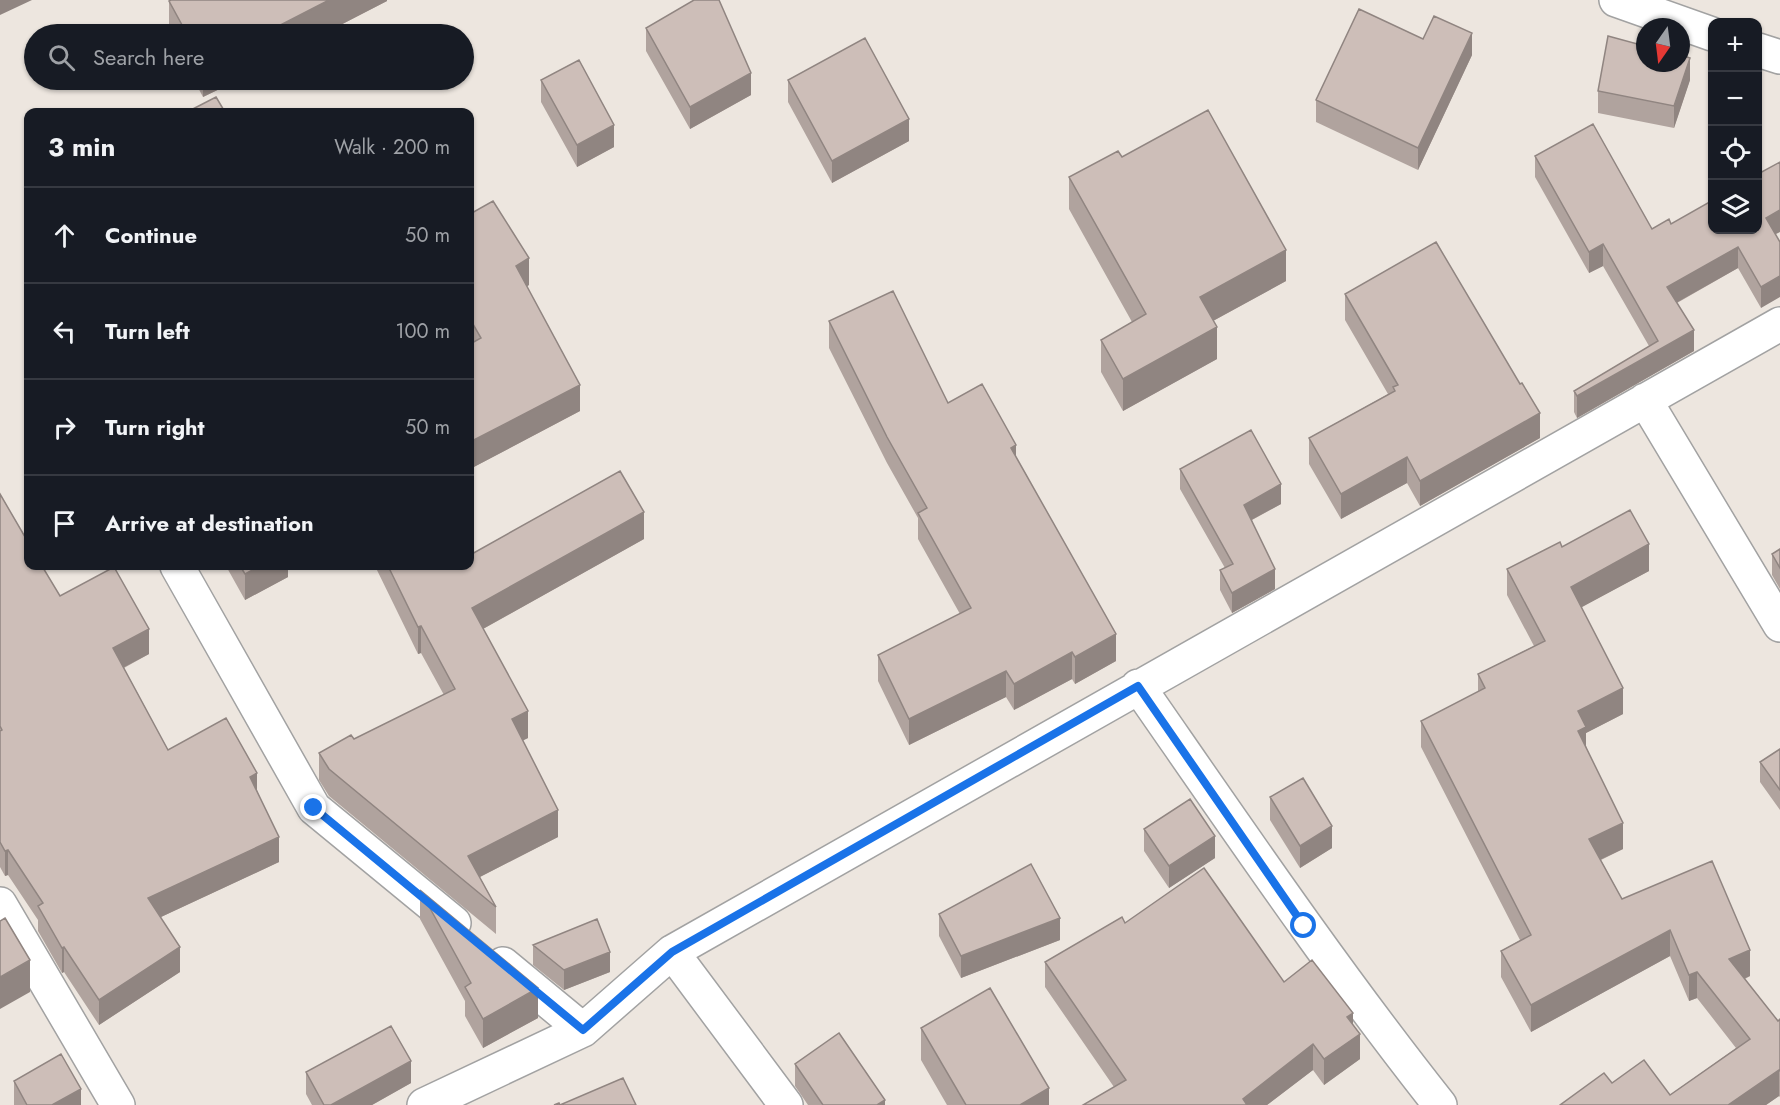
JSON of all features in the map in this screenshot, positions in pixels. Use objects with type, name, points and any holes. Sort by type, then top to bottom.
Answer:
[{"type":"street","points":[[1616,0],[1708,32]]},
{"type":"street","points":[[1762,51],[1780,57]]},
{"type":"street","points":[[424,1105],[583,1030],[672,952],[1780,324]]},
{"type":"street","points":[[1645,400],[1780,625]]},
{"type":"street","points":[[179,570],[314,808],[583,1030]]},
{"type":"street","points":[[1138,686],[1304,926],[1440,1105]]},
{"type":"street","points":[[0,904],[118,1105]]},
{"type":"street","points":[[672,952],[786,1105]]},
{"type":"building","points":[[329,0],[282,24],[182,24],[169,1]]},
{"type":"building","points":[[694,0],[719,0],[751,73],[690,107],[646,28]]},
{"type":"building","points":[[1359,9],[1423,39],[1434,16],[1472,33],[1418,148],[1316,100]]},
{"type":"building","points":[[1608,36],[1636,44],[1636,72],[1685,72],[1674,106],[1598,91]]},
{"type":"building","points":[[865,38],[909,119],[832,161],[788,80]]},
{"type":"building","points":[[579,60],[614,125],[577,145],[541,80]]},
{"type":"building","points":[[216,97],[223,108],[195,108]]},
{"type":"building","points":[[1208,110],[1286,250],[1200,297],[1217,327],[1123,379],[1101,340],[1146,314],[1069,177],[1118,151],[1122,157]]},
{"type":"building","points":[[1593,124],[1652,229],[1669,219],[1671,224],[1708,203],[1708,234],[1762,234],[1762,172],[1780,162],[1780,210],[1766,218],[1780,242],[1780,276],[1761,287],[1738,247],[1667,287],[1694,330],[1577,396],[1574,391],[1658,341],[1603,244],[1589,252],[1535,156]]},
{"type":"building","points":[[493,201],[529,258],[516,266],[580,385],[474,440],[474,342],[481,338],[474,326],[474,212]]},
{"type":"building","points":[[1436,242],[1520,384],[1522,383],[1540,413],[1420,481],[1407,457],[1341,494],[1309,438],[1395,391],[1393,387],[1398,385],[1345,294]]},
{"type":"building","points":[[893,291],[948,403],[982,384],[1016,445],[1011,448],[1116,634],[1075,657],[1072,652],[1014,684],[1006,671],[909,719],[878,655],[971,608],[918,513],[927,508],[887,437],[829,321]]},
{"type":"building","points":[[1251,430],[1281,484],[1244,505],[1275,569],[1232,593],[1220,570],[1233,564],[1180,469]]},
{"type":"building","points":[[620,471],[644,512],[472,608],[528,711],[512,719],[558,810],[468,856],[496,907],[329,769],[319,753],[351,735],[354,739],[455,689],[421,626],[418,627],[390,570],[474,570],[474,553]]},
{"type":"building","points":[[0,494],[24,535],[24,570],[44,570],[60,596],[108,570],[116,570],[149,629],[113,648],[168,750],[226,718],[257,773],[250,777],[279,837],[148,898],[180,947],[99,1000],[64,947],[62,948],[38,906],[43,903],[8,850],[5,851],[0,842],[0,731],[2,730],[0,726]]},
{"type":"building","points":[[1630,510],[1649,544],[1571,587],[1623,688],[1578,711],[1586,727],[1578,731],[1623,823],[1589,839],[1622,899],[1712,861],[1750,950],[1729,959],[1778,1021],[1780,1019],[1780,1071],[1728,1105],[1560,1105],[1604,1073],[1612,1083],[1644,1060],[1670,1095],[1750,1039],[1697,972],[1689,975],[1670,930],[1531,1005],[1501,951],[1531,935],[1421,721],[1485,688],[1478,674],[1545,641],[1507,569],[1560,542],[1562,547]]},
{"type":"building","points":[[1780,549],[1780,568],[1772,554]]},
{"type":"building","points":[[1780,749],[1780,790],[1760,762]]},
{"type":"building","points":[[1303,778],[1332,826],[1300,846],[1270,797]]},
{"type":"building","points":[[1190,799],[1215,836],[1169,866],[1144,829]]},
{"type":"building","points":[[1031,864],[1060,918],[961,956],[939,914]]},
{"type":"building","points":[[1204,868],[1284,982],[1312,960],[1353,1013],[1347,1017],[1360,1034],[1324,1059],[1313,1044],[1243,1099],[1247,1105],[1083,1105],[1126,1080],[1045,962],[1122,917],[1125,923]]},
{"type":"building","points":[[420,890],[538,988],[483,1019],[465,987],[471,983]]},
{"type":"building","points":[[5,918],[30,960],[0,977],[0,921]]},
{"type":"building","points":[[597,919],[610,952],[564,970],[533,945]]},
{"type":"building","points":[[990,988],[1049,1088],[1020,1105],[966,1105],[921,1028]]},
{"type":"building","points":[[391,1026],[411,1061],[331,1105],[324,1105],[306,1072]]},
{"type":"building","points":[[839,1033],[885,1100],[877,1105],[823,1105],[795,1064]]},
{"type":"building","points":[[61,1054],[81,1089],[52,1105],[27,1105],[14,1081]]},
{"type":"building","points":[[623,1078],[636,1105],[560,1105]]},
{"type":"route","points":[[314,808],[583,1030],[672,952],[1138,686],[1304,926]]}]
